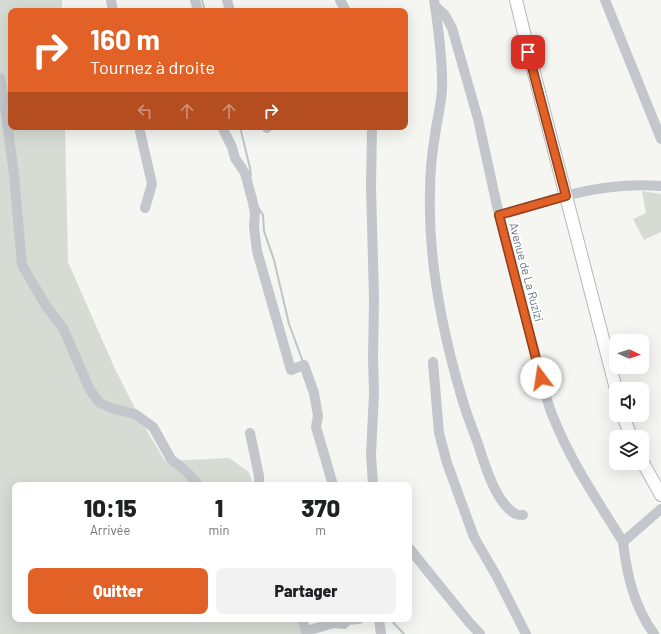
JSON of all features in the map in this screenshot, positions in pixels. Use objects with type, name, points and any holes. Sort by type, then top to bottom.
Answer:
[{"type":"main road","points":[[516,0],[614,382]]},
{"type":"main road","points":[[647,470],[661,495]]},
{"type":"street","points":[[605,0],[661,139]]},
{"type":"street","points":[[434,3],[441,53],[442,90],[434,137],[430,193],[432,262],[444,329],[461,396],[489,477],[500,497],[514,514],[523,515]]},
{"type":"street","name":"Avenue de La Ruzizi","points":[[434,3],[445,15],[452,28],[478,119],[499,215],[545,393],[554,419],[564,442],[623,542]]},
{"type":"street","points":[[0,78],[8,129]]},
{"type":"street","points":[[8,130],[14,175],[22,265],[46,306],[63,328],[90,390],[100,403],[114,409],[135,414],[153,427],[171,459],[188,473],[196,482]]},
{"type":"street","points":[[140,130],[152,184],[145,208]]},
{"type":"street","points":[[224,130],[232,147],[235,158],[245,173],[255,213],[254,227],[257,251],[291,370],[304,365],[314,393],[318,416],[316,427],[332,482]]},
{"type":"street","points":[[372,130],[371,187],[374,298],[372,358],[374,393],[371,455],[373,482]]},
{"type":"street","points":[[499,215],[566,196],[612,187],[661,186]]},
{"type":"street","points":[[433,362],[439,433],[447,463],[474,537],[497,577],[526,634]]},
{"type":"street","points":[[250,432],[259,482]]},
{"type":"street","points":[[654,634],[637,605],[631,588],[623,542],[661,509]]},
{"type":"street","points":[[412,552],[480,634]]},
{"type":"street","points":[[303,622],[307,632],[334,623],[344,624],[346,622]]},
{"type":"street","points":[[379,622],[381,634]]},
{"type":"shaded area","points":[[0,0],[62,0],[62,8],[8,8],[8,130],[65,130],[68,262],[115,369],[144,426],[165,461],[229,458],[249,472],[252,482],[12,482],[12,622],[299,622],[302,634],[0,634]]},
{"type":"shaded area","points":[[642,191],[661,194],[661,232],[644,240],[633,219],[646,213]]},
{"type":"waterway","points":[[202,0],[204,8]]},
{"type":"waterway","points":[[241,130],[251,176]]},
{"type":"waterway","points":[[258,207],[263,215],[264,231],[274,260],[289,324],[303,362]]},
{"type":"waterway","points":[[393,622],[404,634]]},
{"type":"route","points":[[528,52],[566,196],[499,215],[541,378]]}]
